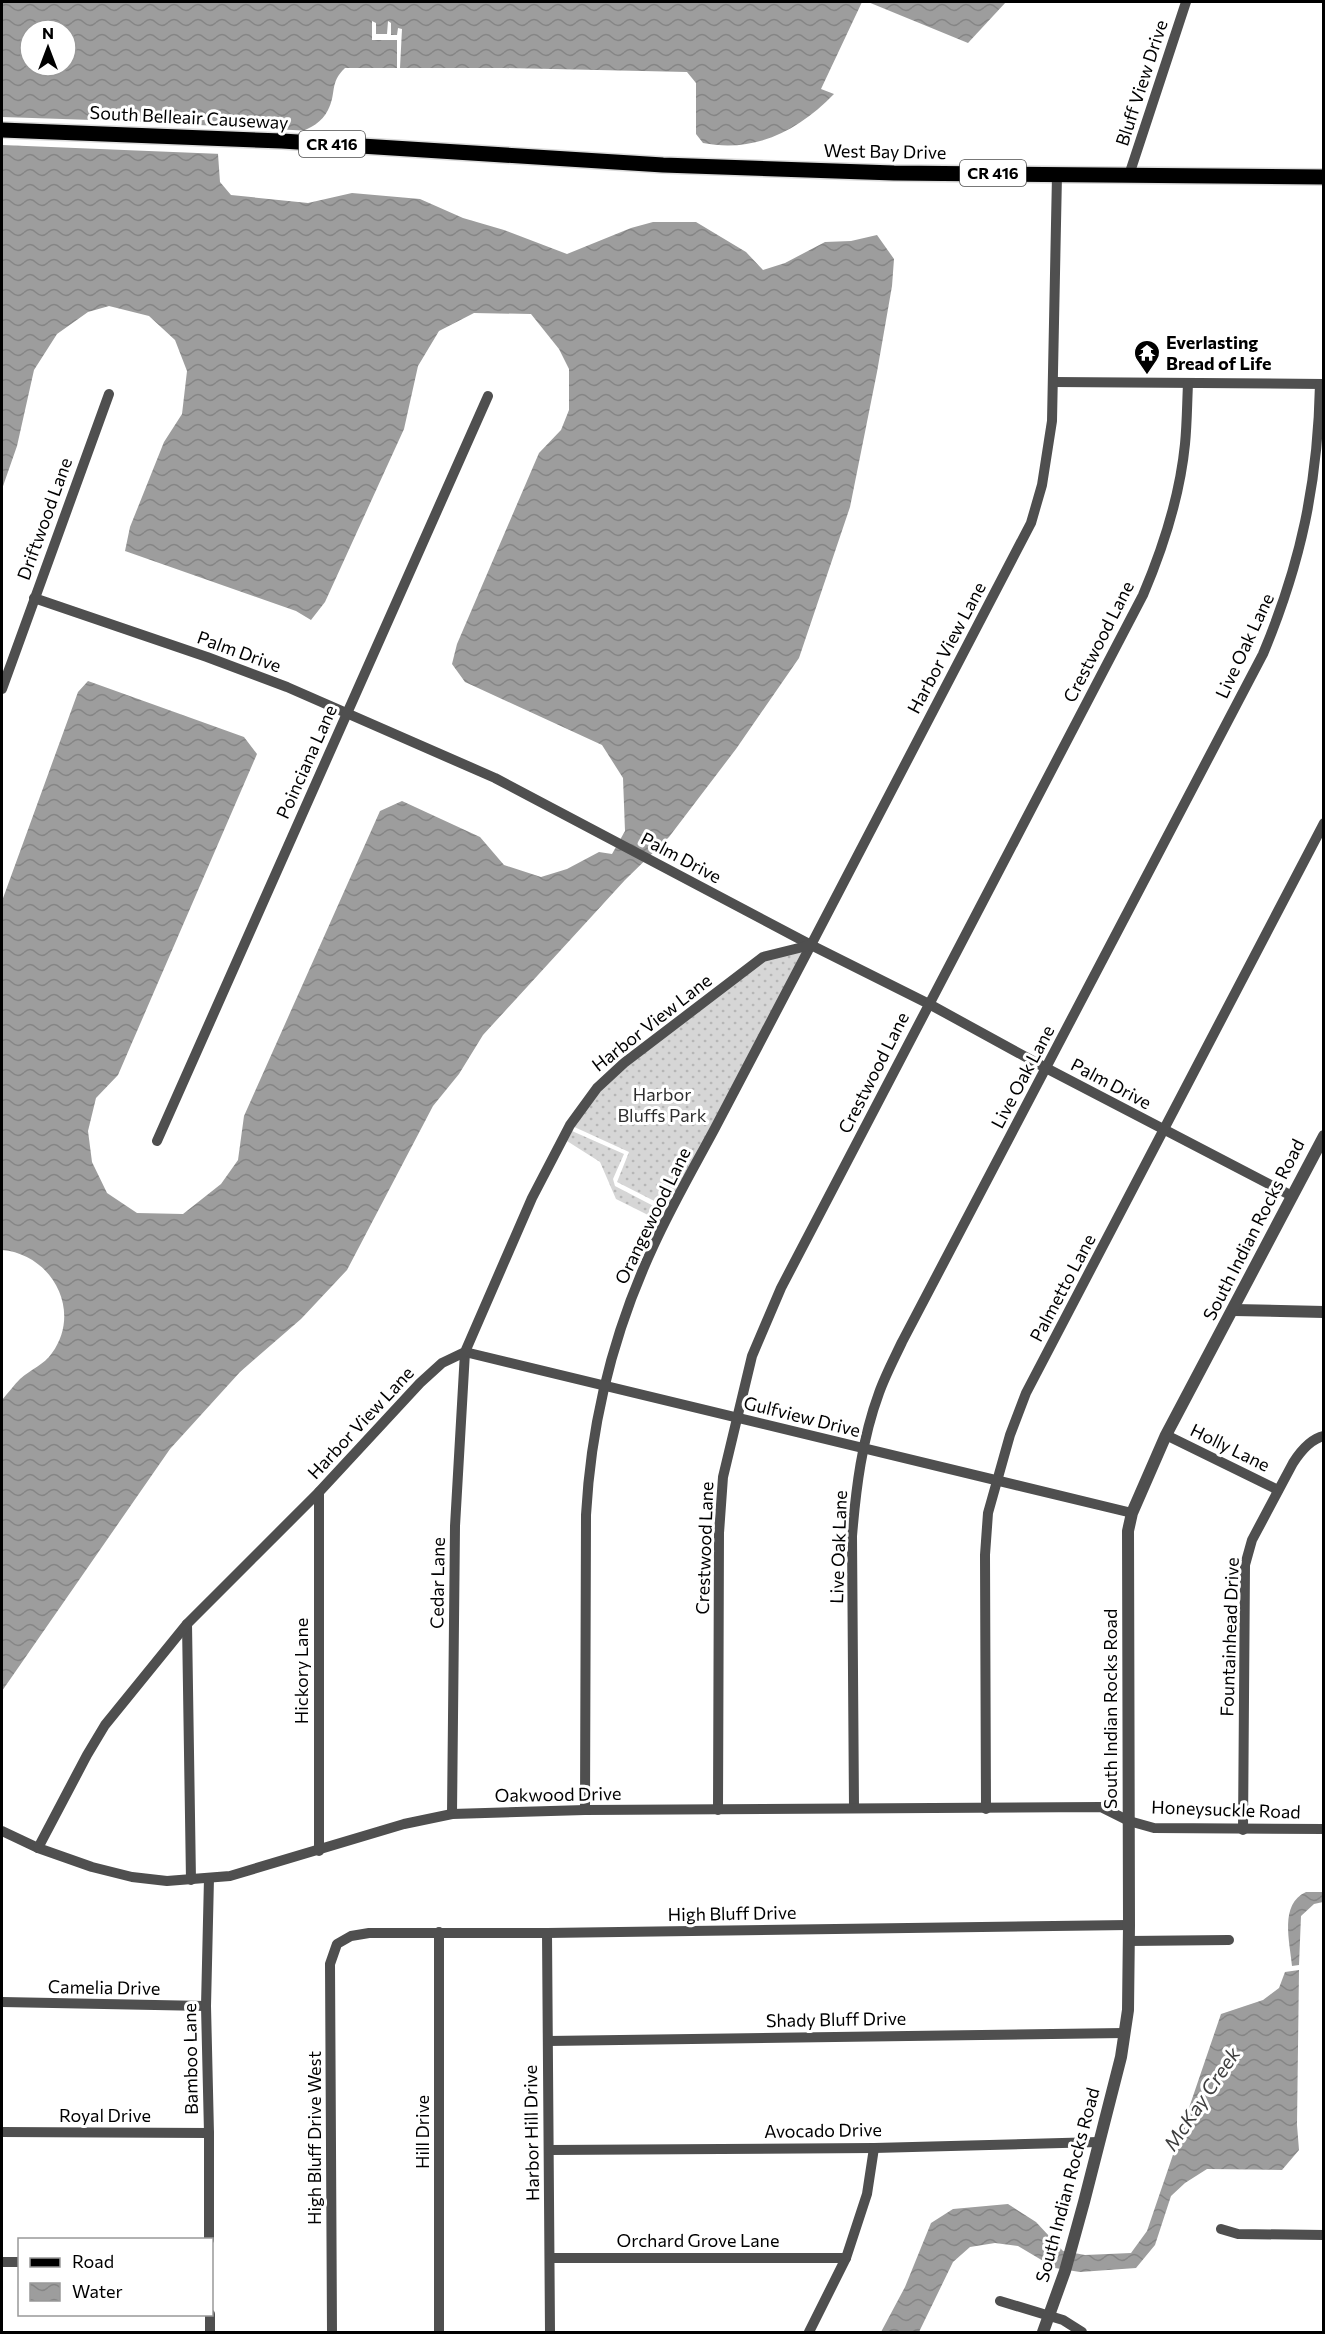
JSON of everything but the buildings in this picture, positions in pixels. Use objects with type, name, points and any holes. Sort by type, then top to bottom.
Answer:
[{"type":"main road","name":"South Belleair Causeway","points":[[2,130],[260,140],[663,165]]},
{"type":"main road","name":"West Bay Drive","points":[[663,165],[894,173],[1323,177]]},
{"type":"street","name":"Bluff View Drive","points":[[1130,175],[1186,2]]},
{"type":"street","name":"Harbor View Lane","points":[[38,1848],[105,1725],[187,1624],[319,1492],[420,1383],[442,1363],[465,1352],[531,1198],[570,1125],[597,1088],[624,1063],[763,957],[811,945],[1031,523],[1048,453],[1054,382],[1057,175]]},
{"type":"street","points":[[1054,382],[1322,384]]},
{"type":"street","name":"Crestwood Lane","points":[[718,1810],[719,1533],[723,1477],[752,1356],[781,1288],[1143,595],[1154,570],[1176,495],[1185,445],[1188,384]]},
{"type":"street","name":"Live Oak Lane","points":[[854,1808],[852,1536],[855,1496],[863,1449],[879,1393],[902,1342],[1263,654],[1298,560],[1316,465],[1322,384]]},
{"type":"street","name":"Driftwood Lane","points":[[2,689],[109,394]]},
{"type":"street","name":"Poinciana Lane","points":[[157,1141],[488,396]]},
{"type":"street","name":"Palm Drive","points":[[34,598],[287,687],[495,778],[811,945],[929,1004],[1164,1131],[1292,1196]]},
{"type":"street","name":"Palmetto Lane","points":[[986,1809],[985,1555],[988,1513],[1010,1435],[1026,1393],[1323,823]]},
{"type":"street","name":"Orangewood Lane","points":[[585,1810],[586,1515],[593,1441],[605,1386],[621,1327],[653,1245],[811,945]]},
{"type":"street","name":"South Indian Rocks Road","points":[[1043,2332],[1050,2318],[1065,2271],[1121,2057],[1128,2010],[1130,1925],[1128,1531],[1132,1513],[1166,1435],[1234,1310],[1323,1136]]},
{"type":"street","points":[[1234,1310],[1323,1312]]},
{"type":"street","name":"Gulfview Drive","points":[[465,1352],[1132,1513]]},
{"type":"street","name":"Cedar Lane","points":[[452,1814],[455,1526],[465,1352]]},
{"type":"street","name":"Holly Lane","points":[[1166,1435],[1278,1490]]},
{"type":"street","name":"Fountainhead Drive","points":[[1243,1830],[1245,1565],[1252,1540],[1300,1453],[1317,1437],[1323,1436]]},
{"type":"street","name":"Hickory Lane","points":[[319,1492],[319,1851]]},
{"type":"street","points":[[187,1624],[191,1880]]},
{"type":"street","name":"Oakwood Drive","points":[[2,1830],[38,1848],[92,1867],[167,1881],[230,1876],[404,1824],[452,1814],[585,1810],[1101,1807],[1129,1821]]},
{"type":"street","name":"Honeysuckle Road","points":[[1129,1821],[1154,1828],[1323,1829]]},
{"type":"street","name":"Bamboo Lane","points":[[208,2238],[209,2133],[206,2006],[209,1878]]},
{"type":"street","name":"High Bluff Drive","points":[[337,1944],[351,1936],[369,1933],[547,1933],[1130,1925]]},
{"type":"street","name":"Hill Drive","points":[[439,1932],[439,2332]]},
{"type":"street","name":"Harbor Hill Drive","points":[[547,1933],[550,2332]]},
{"type":"street","points":[[1129,1941],[1229,1940]]},
{"type":"street","name":"High Bluff Drive West","points":[[332,2332],[330,1964],[337,1944]]},
{"type":"street","name":"Camelia Drive","points":[[2,2002],[206,2006]]},
{"type":"street","name":"Shady Bluff Drive","points":[[548,2041],[1124,2033]]},
{"type":"street","name":"Royal Drive","points":[[2,2132],[209,2133]]},
{"type":"street","name":"Avocado Drive","points":[[549,2150],[874,2148],[1099,2142]]},
{"type":"street","points":[[809,2332],[846,2258],[867,2194],[874,2148]]},
{"type":"street","points":[[1221,2229],[1238,2234],[1323,2235]]},
{"type":"street","name":"Orchard Grove Lane","points":[[550,2258],[846,2258]]},
{"type":"street","points":[[2,2262],[18,2262]]},
{"type":"street","points":[[1000,2301],[1062,2320],[1082,2332]]},
{"type":"street","points":[[210,2316],[210,2332]]},
{"type":"green space","name":"Harbor Bluffs Park","points":[[811,945],[672,1210],[617,1182],[629,1152],[570,1125],[597,1088],[763,957]]},
{"type":"green space","points":[[572,1131],[624,1154],[613,1179],[615,1186],[665,1212],[660,1221],[616,1199],[600,1162],[567,1141]]},
{"type":"water","points":[[2,2],[862,2],[821,89],[834,94],[806,119],[758,142],[740,145],[703,143],[696,134],[696,83],[687,72],[504,68],[345,68],[337,78],[328,110],[310,128],[282,136],[224,141],[218,154],[220,182],[231,195],[308,203],[352,193],[420,199],[463,218],[504,230],[567,254],[631,228],[653,222],[696,222],[746,252],[763,270],[785,263],[825,242],[851,241],[877,235],[894,259],[892,286],[850,507],[799,658],[736,749],[669,837],[625,880],[483,1035],[459,1074],[433,1106],[347,1270],[301,1319],[240,1372],[170,1449],[2,1691],[2,1400],[20,1379],[52,1353],[61,1336],[64,1319],[63,1303],[48,1273],[35,1262],[19,1254],[2,1250],[2,901],[78,692],[88,681],[244,737],[257,754],[118,1075],[96,1098],[88,1131],[92,1162],[107,1193],[137,1213],[183,1214],[221,1184],[238,1160],[244,1116],[380,811],[402,801],[480,837],[504,865],[541,877],[567,869],[599,852],[612,854],[625,831],[623,778],[602,745],[465,682],[452,664],[457,644],[539,453],[561,430],[569,410],[569,369],[559,349],[531,314],[474,313],[439,331],[418,366],[404,429],[325,602],[311,620],[296,611],[125,551],[130,527],[164,442],[182,414],[187,371],[175,340],[149,316],[109,306],[88,312],[57,334],[34,370],[17,446],[2,489]]},
{"type":"water","points":[[868,2],[1006,2],[968,43]]},
{"type":"water","points":[[1306,1892],[1323,1892],[1323,1902],[1314,1904],[1301,1916],[1299,1965],[1292,1966],[1288,1935],[1289,1914],[1292,1905]]},
{"type":"water","name":"McKay Creek","points":[[1299,1970],[1297,2125],[1299,2150],[1282,2170],[1207,2169],[1185,2183],[1171,2196],[1155,2245],[1136,2268],[1080,2272],[1055,2268],[1018,2246],[995,2243],[970,2247],[953,2262],[919,2332],[881,2332],[905,2287],[931,2223],[953,2209],[1008,2204],[1036,2222],[1063,2251],[1085,2255],[1131,2253],[1147,2231],[1221,2014],[1263,2000],[1279,1988],[1285,1972]]},
{"type":"pier","points":[[372,21],[376,23],[376,34],[387,34],[388,21],[391,23],[391,35],[397,35],[398,28],[402,29],[400,68],[397,68],[397,40],[372,40]]},
{"type":"pier","points":[[2,117],[312,131],[302,136],[227,143],[222,154],[2,145]]},
{"type":"place","name":"Everlasting Bread of Life","points":[[1147,376]]}]
